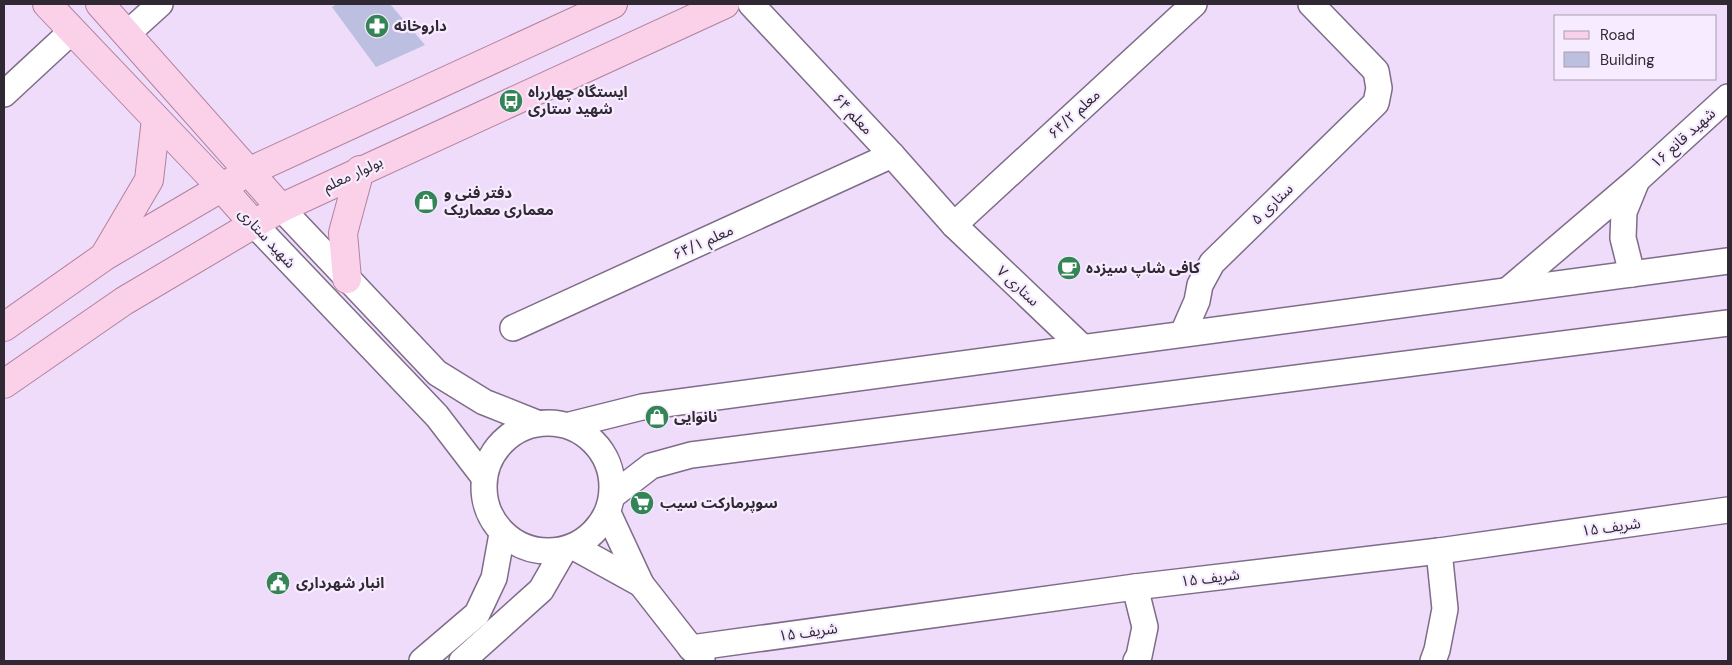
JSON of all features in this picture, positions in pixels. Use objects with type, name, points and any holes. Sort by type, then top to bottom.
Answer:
[{"type":"main road","name":"شهید ستاری","points":[[46,4],[253,223]]},
{"type":"main road","name":"شهید ستاری","points":[[100,4],[128,33],[281,208]]},
{"type":"main road","points":[[4,327],[105,256],[248,172],[613,4]]},
{"type":"main road","name":"بولوار معلم","points":[[4,384],[124,300],[281,208],[360,170],[725,4]]},
{"type":"main road","points":[[105,256],[149,180],[156,119]]},
{"type":"main road","points":[[347,279],[343,233],[360,170]]},
{"type":"street","points":[[128,33],[160,4]]},
{"type":"street","name":"معلم ۶۴","points":[[751,4],[954,225]]},
{"type":"street","name":"معلم ۶۴/۲","points":[[954,225],[1194,4]]},
{"type":"street","name":"ستاری ۵","points":[[1183,333],[1197,301],[1200,285],[1212,263],[1376,103],[1379,88],[1376,71],[1311,4]]},
{"type":"street","points":[[4,94],[72,31]]},
{"type":"street","name":"شهید قانع ۱۶","points":[[1508,290],[1637,180],[1728,97]]},
{"type":"street","name":"معلم ۶۴/۱","points":[[514,328],[892,156]]},
{"type":"street","points":[[1632,274],[1623,238],[1624,212],[1637,180]]},
{"type":"street","name":"شهید ستاری","points":[[281,208],[437,373],[484,402],[537,423]]},
{"type":"street","name":"شهید ستاری","points":[[253,223],[437,416],[484,476]]},
{"type":"street","name":"ستاری ۷","points":[[954,225],[1082,347]]},
{"type":"street","points":[[641,584],[569,548],[542,552],[520,546],[502,534],[486,507],[484,476],[501,441],[537,423],[570,425],[642,407],[1728,261]]},
{"type":"street","points":[[462,661],[541,590],[569,548],[610,504],[651,466],[692,455],[1728,323]]},
{"type":"street","points":[[570,425],[594,441],[610,466],[610,504],[641,584],[698,654]]},
{"type":"street","name":"شریف ۱۵","points":[[698,654],[1135,587],[1438,551],[1728,510]]},
{"type":"street","points":[[422,661],[476,614],[494,578],[502,534]]},
{"type":"street","points":[[1432,661],[1437,650],[1445,609],[1438,551]]},
{"type":"street","points":[[1135,587],[1146,627],[1136,661]]},
{"type":"building","name":"داروخانه","points":[[337,4],[390,4],[425,45],[376,67],[332,7]]},
{"type":"place","name":"داروخانه","points":[[377,26]]},
{"type":"place","name":"ایستگاه چهارراه شهید ستاری","points":[[511,101]]},
{"type":"place","name":"دفتر فنی و معماری معماریک","points":[[426,202]]},
{"type":"place","name":"کافی شاپ سیزده","points":[[1069,268]]},
{"type":"place","name":"نانوایی","points":[[657,417]]},
{"type":"place","name":"سوپرمارکت سیب","points":[[642,503]]},
{"type":"place","name":"انبار شهرداری","points":[[278,583]]}]
